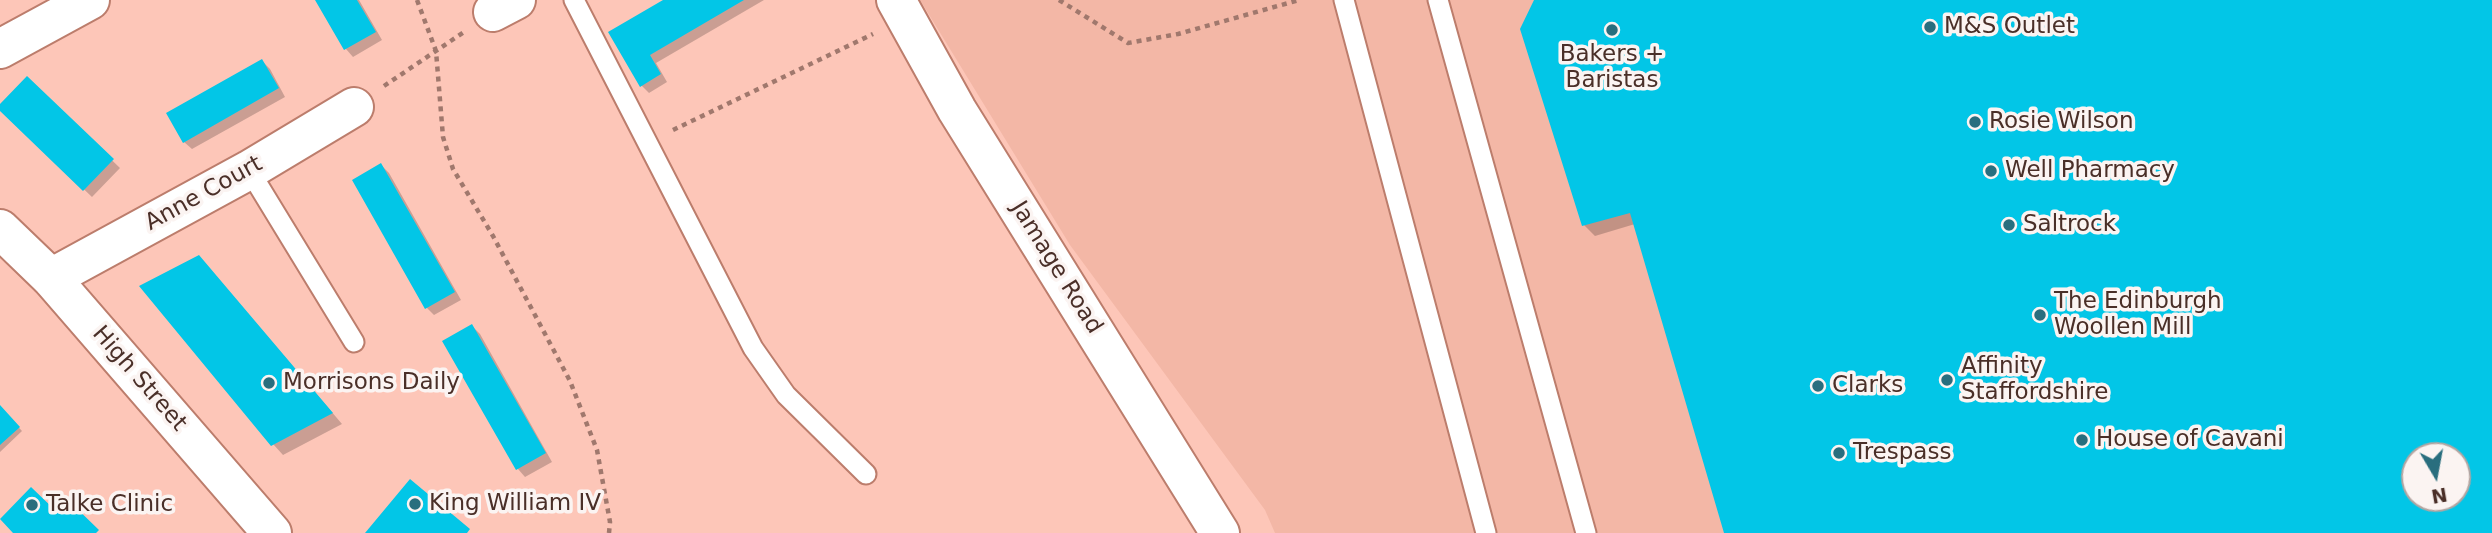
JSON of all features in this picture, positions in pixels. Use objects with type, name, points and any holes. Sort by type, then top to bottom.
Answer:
[{"type":"street","points":[[0,49],[90,0]]},
{"type":"street","name":"Jamage Road","points":[[901,9],[957,110],[1220,533]]},
{"type":"street","name":"Anne Court","points":[[51,278],[249,170],[354,107]]},
{"type":"street","name":"High Street","points":[[0,229],[51,278],[272,533]]},
{"type":"lane","points":[[574,0],[753,348],[786,395],[866,474]]},
{"type":"lane","points":[[1345,0],[1486,533]]},
{"type":"lane","points":[[1438,0],[1586,533]]},
{"type":"lane","points":[[249,170],[355,342]]},
{"type":"path","points":[[417,0],[436,51],[443,137],[453,169],[493,236],[570,381],[597,450],[610,533]]},
{"type":"path","points":[[1059,0],[1128,43],[1178,34],[1299,0]]},
{"type":"path","points":[[354,107],[505,6]]},
{"type":"path","points":[[647,143],[901,9]]},
{"type":"shaded area","points":[[920,0],[2492,0],[2492,533],[1275,533],[1265,510],[1070,245]]},
{"type":"building","points":[[315,0],[357,0],[376,32],[344,50]]},
{"type":"building","points":[[663,0],[744,0],[650,55],[661,74],[640,87],[608,32]]},
{"type":"building","name":"Affinity Staffordshire","points":[[1534,0],[2492,0],[2492,533],[1724,533],[1630,213],[1582,226],[1520,29]]},
{"type":"building","points":[[262,59],[279,88],[183,143],[166,113]]},
{"type":"building","points":[[27,76],[114,159],[83,191],[0,111],[0,104]]},
{"type":"building","points":[[381,163],[455,292],[425,309],[352,180]]},
{"type":"building","points":[[199,255],[333,413],[271,446],[139,286]]},
{"type":"building","points":[[472,324],[546,453],[516,470],[442,341]]},
{"type":"building","points":[[0,405],[20,427],[0,445]]},
{"type":"building","name":"King William IV","points":[[410,479],[470,529],[467,533],[365,533]]},
{"type":"building","name":"Talke Clinic","points":[[31,487],[56,511],[67,499],[99,530],[96,533],[13,533],[0,519]]},
{"type":"place","name":"M&S Outlet","points":[[1930,27]]},
{"type":"place","name":"Bakers + Baristas","points":[[1612,30]]},
{"type":"place","name":"Rosie Wilson","points":[[1975,122]]},
{"type":"place","name":"Well Pharmacy","points":[[1991,171]]},
{"type":"place","name":"Saltrock","points":[[2009,225]]},
{"type":"place","name":"The Edinburgh Woollen Mill","points":[[2040,315]]},
{"type":"place","name":"Affinity Staffordshire","points":[[1947,380]]},
{"type":"place","name":"Morrisons Daily","points":[[269,383]]},
{"type":"place","name":"Clarks","points":[[1818,386]]},
{"type":"place","name":"House of Cavani","points":[[2082,440]]},
{"type":"place","name":"Trespass","points":[[1839,453]]},
{"type":"place","name":"King William IV","points":[[415,504]]},
{"type":"place","name":"Talke Clinic","points":[[32,505]]}]
